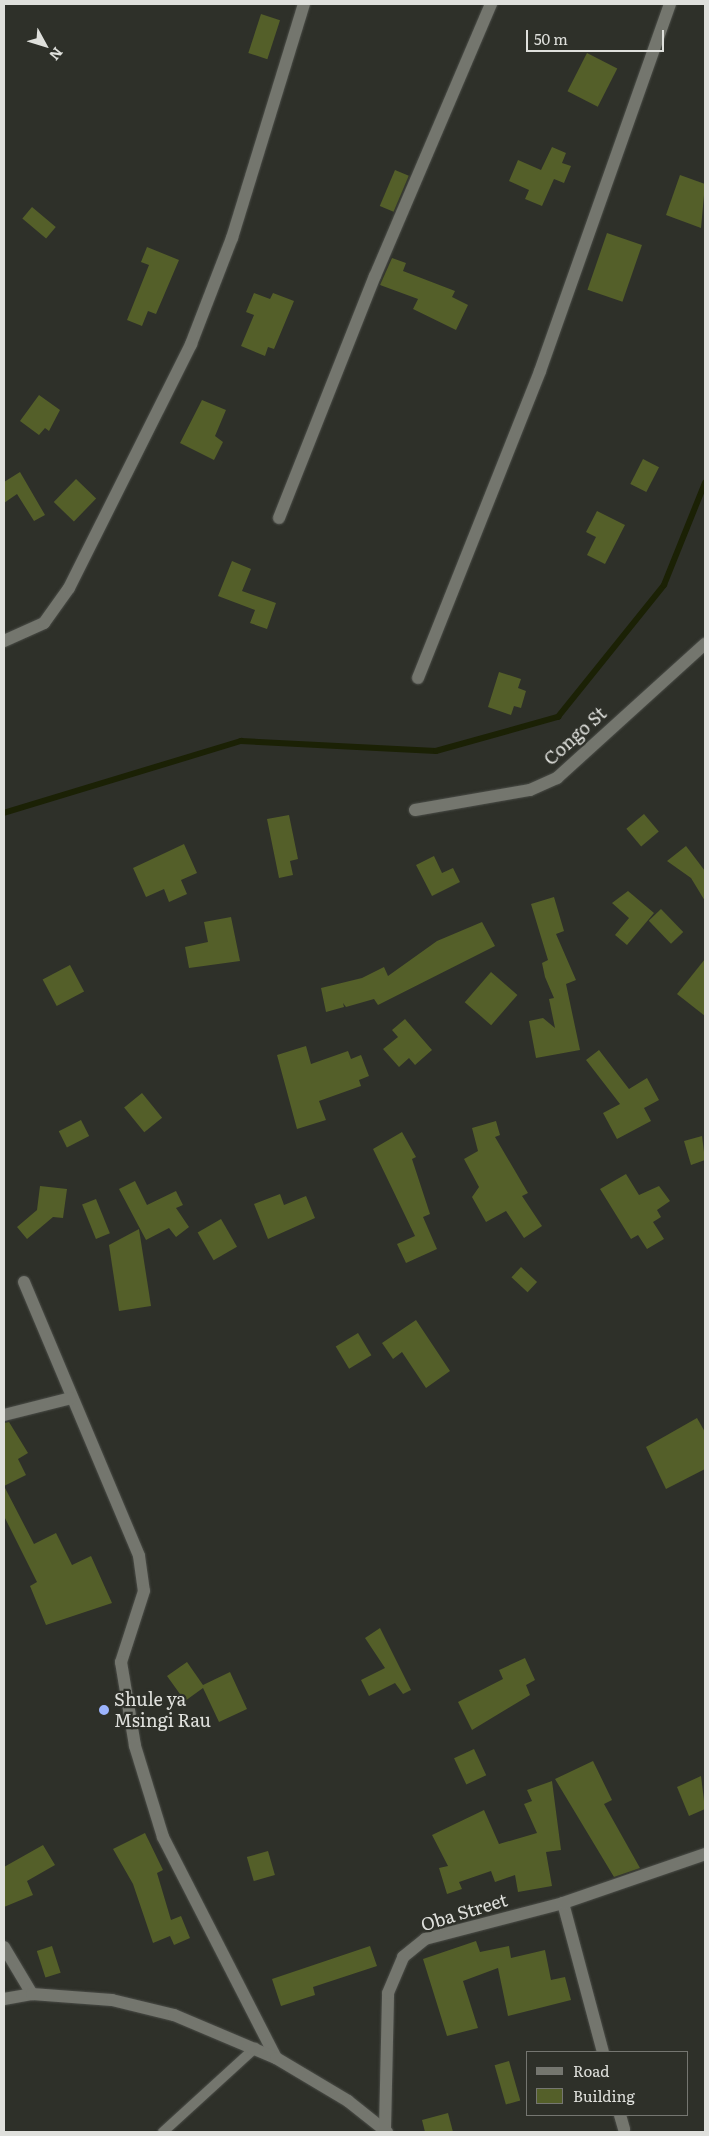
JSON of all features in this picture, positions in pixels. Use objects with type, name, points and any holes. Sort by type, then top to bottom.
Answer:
[{"type":"street","points":[[4,641],[44,623],[69,588],[191,344],[232,238],[304,4]]},
{"type":"street","points":[[279,518],[491,4]]},
{"type":"street","points":[[418,678],[540,371],[670,4]]},
{"type":"street","name":"Congo St","points":[[415,810],[530,790],[556,778],[705,644]]},
{"type":"street","points":[[24,1282],[71,1398],[139,1556],[144,1591],[121,1662],[136,1746],[163,1837],[276,2058]]},
{"type":"street","points":[[4,1415],[71,1398]]},
{"type":"street","name":"Oba Street","points":[[386,2130],[388,1993],[403,1957],[425,1939],[563,1903],[705,1854]]},
{"type":"street","points":[[563,1903],[603,2051]]},
{"type":"street","points":[[4,1947],[32,1994]]},
{"type":"street","points":[[4,1999],[32,1994],[150,2008],[255,2048],[276,2058],[386,2130]]},
{"type":"street","points":[[620,2116],[624,2129]]},
{"type":"lane","points":[[163,2132],[255,2048]]},
{"type":"building","points":[[261,14],[280,20],[267,59],[248,53]]},
{"type":"building","points":[[587,53],[617,68],[598,107],[567,91]]},
{"type":"building","points":[[552,147],[566,153],[562,163],[571,166],[564,183],[554,179],[542,206],[525,199],[529,190],[509,181],[518,160],[541,170]]},
{"type":"building","points":[[395,170],[409,176],[394,212],[380,206]]},
{"type":"building","points":[[680,175],[705,184],[701,228],[666,215]]},
{"type":"building","points":[[32,207],[56,227],[46,238],[22,218]]},
{"type":"building","points":[[607,233],[642,245],[622,302],[587,290]]},
{"type":"building","points":[[147,247],[179,260],[156,314],[148,311],[142,326],[127,320],[149,265],[141,262]]},
{"type":"building","points":[[392,258],[406,263],[403,271],[455,291],[452,297],[468,305],[456,330],[413,309],[418,299],[380,285]]},
{"type":"building","points":[[254,293],[270,299],[273,293],[294,301],[274,349],[268,347],[265,356],[241,346],[254,315],[246,312]]},
{"type":"building","points":[[39,395],[60,410],[49,431],[45,428],[39,435],[20,421]]},
{"type":"building","points":[[202,400],[226,410],[215,436],[223,442],[214,460],[180,443]]},
{"type":"building","points":[[643,459],[659,467],[646,492],[630,484]]},
{"type":"building","points":[[20,472],[45,515],[34,521],[17,494],[4,503],[4,482]]},
{"type":"building","points":[[76,479],[96,498],[74,521],[54,502]]},
{"type":"building","points":[[597,511],[625,525],[605,564],[587,555],[596,537],[586,532]]},
{"type":"building","points":[[232,561],[251,569],[242,591],[276,603],[267,629],[250,623],[255,610],[218,596]]},
{"type":"building","points":[[499,672],[521,679],[518,688],[526,691],[521,708],[514,706],[511,715],[488,707]]},
{"type":"building","points":[[644,814],[659,832],[641,846],[626,829]]},
{"type":"building","points":[[289,815],[298,859],[290,861],[293,875],[279,878],[267,819]]},
{"type":"building","points":[[184,844],[197,873],[181,880],[187,894],[169,902],[164,889],[146,897],[133,868]]},
{"type":"building","points":[[686,846],[705,871],[705,901],[691,878],[667,861]]},
{"type":"building","points":[[434,856],[442,873],[453,868],[460,882],[432,896],[416,865]]},
{"type":"building","points":[[628,891],[654,913],[627,945],[615,935],[629,918],[612,903]]},
{"type":"building","points":[[554,897],[564,931],[556,934],[576,980],[566,984],[580,1050],[536,1058],[529,1021],[543,1018],[555,1028],[549,999],[554,998],[545,977],[542,963],[548,960],[531,904]]},
{"type":"building","points":[[661,909],[683,932],[671,944],[649,921]]},
{"type":"building","points":[[231,917],[240,961],[189,968],[185,947],[208,942],[204,922]]},
{"type":"building","points":[[482,922],[495,946],[378,1005],[374,999],[346,1007],[343,1003],[344,1007],[326,1012],[321,988],[362,978],[384,967],[388,976],[437,941]]},
{"type":"building","points":[[705,959],[705,1016],[677,994]]},
{"type":"building","points":[[70,965],[84,991],[57,1006],[43,980]]},
{"type":"building","points":[[491,972],[517,995],[491,1025],[465,1002]]},
{"type":"building","points":[[405,1019],[432,1050],[415,1065],[409,1058],[399,1067],[383,1049],[398,1037],[392,1030]]},
{"type":"building","points":[[306,1046],[311,1064],[348,1051],[351,1059],[361,1055],[369,1076],[359,1080],[361,1086],[319,1101],[326,1120],[297,1129],[277,1055]]},
{"type":"building","points":[[599,1050],[629,1089],[647,1078],[659,1100],[644,1108],[651,1121],[617,1139],[603,1113],[620,1104],[586,1060]]},
{"type":"building","points":[[142,1093],[162,1118],[144,1132],[124,1107]]},
{"type":"building","points":[[81,1120],[89,1136],[67,1147],[59,1131]]},
{"type":"building","points":[[496,1121],[500,1135],[495,1137],[528,1193],[522,1196],[542,1226],[524,1238],[506,1211],[486,1222],[472,1197],[479,1187],[464,1159],[478,1151],[472,1128]]},
{"type":"building","points":[[402,1132],[416,1157],[412,1159],[430,1214],[423,1217],[437,1249],[406,1263],[397,1244],[415,1236],[373,1149]]},
{"type":"building","points":[[702,1136],[705,1160],[691,1165],[684,1141]]},
{"type":"building","points":[[626,1174],[639,1195],[659,1186],[670,1201],[657,1210],[661,1217],[653,1222],[664,1239],[647,1249],[638,1235],[631,1239],[600,1189]]},
{"type":"building","points":[[135,1181],[147,1205],[176,1191],[183,1205],[176,1208],[189,1227],[176,1237],[169,1228],[146,1240],[119,1189]]},
{"type":"building","points":[[40,1186],[67,1189],[63,1218],[53,1217],[27,1239],[17,1227],[37,1210]]},
{"type":"building","points":[[280,1194],[284,1205],[306,1196],[315,1218],[268,1239],[254,1204]]},
{"type":"building","points":[[96,1199],[110,1233],[96,1239],[82,1205]]},
{"type":"building","points":[[221,1219],[237,1247],[214,1260],[198,1232]]},
{"type":"building","points":[[139,1229],[151,1306],[119,1311],[109,1245]]},
{"type":"building","points":[[521,1267],[537,1282],[528,1292],[511,1277]]},
{"type":"building","points":[[416,1320],[450,1371],[426,1388],[402,1352],[393,1359],[382,1343]]},
{"type":"building","points":[[358,1333],[371,1355],[349,1369],[336,1346]]},
{"type":"building","points":[[697,1418],[705,1432],[705,1469],[666,1489],[646,1447]]},
{"type":"building","points":[[9,1422],[28,1453],[18,1459],[26,1475],[4,1486],[4,1423]]},
{"type":"building","points":[[4,1486],[34,1544],[56,1533],[72,1565],[91,1556],[112,1603],[46,1625],[30,1586],[37,1582],[4,1516]]},
{"type":"building","points":[[380,1628],[411,1690],[403,1694],[395,1683],[369,1696],[361,1680],[385,1668],[365,1638]]},
{"type":"building","points":[[525,1658],[535,1680],[526,1685],[530,1695],[472,1730],[458,1702],[503,1679],[499,1670]]},
{"type":"building","points":[[187,1662],[203,1685],[230,1672],[247,1709],[219,1722],[203,1688],[185,1701],[167,1676]]},
{"type":"building","points":[[474,1749],[486,1775],[466,1785],[454,1758]]},
{"type":"building","points":[[593,1761],[612,1800],[604,1804],[640,1868],[614,1877],[555,1779]]},
{"type":"building","points":[[701,1776],[705,1809],[689,1816],[677,1787]]},
{"type":"building","points":[[552,1781],[561,1850],[546,1852],[552,1886],[518,1892],[515,1875],[495,1882],[491,1871],[459,1882],[462,1889],[447,1894],[439,1868],[448,1866],[432,1835],[484,1810],[499,1844],[537,1833],[524,1804],[532,1801],[527,1790]]},
{"type":"building","points":[[145,1833],[163,1870],[157,1873],[171,1920],[181,1916],[190,1938],[174,1945],[170,1936],[153,1943],[133,1884],[113,1849]]},
{"type":"building","points":[[43,1845],[55,1865],[27,1881],[33,1895],[4,1907],[4,1867]]},
{"type":"building","points":[[268,1851],[275,1875],[254,1881],[247,1857]]},
{"type":"building","points":[[476,1941],[480,1952],[509,1946],[511,1958],[545,1950],[551,1980],[565,1977],[571,2000],[508,2016],[498,1968],[463,1981],[478,2028],[447,2036],[423,1959]]},
{"type":"building","points":[[52,1946],[61,1973],[45,1978],[37,1951]]},
{"type":"building","points":[[370,1946],[377,1966],[313,1987],[315,1995],[281,2006],[272,1979]]},
{"type":"building","points":[[509,2061],[520,2100],[506,2105],[495,2065]]},
{"type":"building","points":[[448,2113],[453,2132],[425,2132],[422,2120]]},
{"type":"waterway","points":[[4,813],[241,741],[436,751],[558,717],[664,585],[705,483]]},
{"type":"place","name":"Shule ya Msingi Rau","points":[[104,1710]]}]
